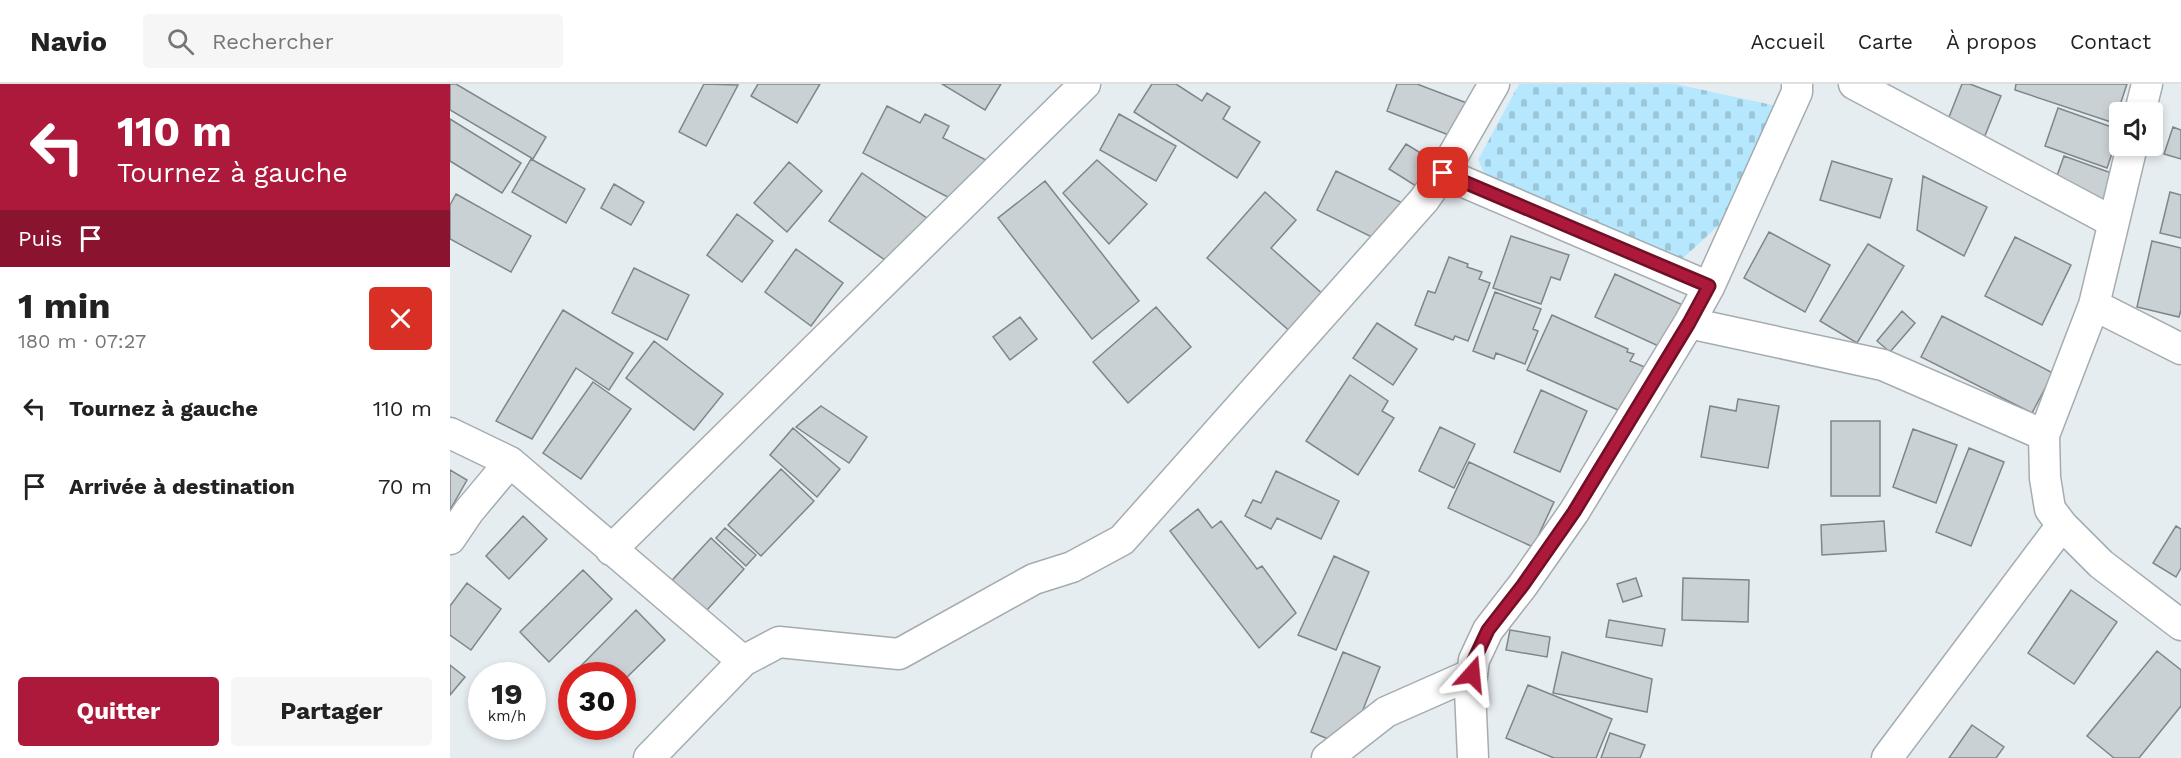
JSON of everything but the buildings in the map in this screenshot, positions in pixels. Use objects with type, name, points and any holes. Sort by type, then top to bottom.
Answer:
[{"type":"street","points":[[610,550],[1085,84]]},
{"type":"street","points":[[649,758],[743,661],[779,642],[899,654],[1034,579],[1072,567],[1122,540],[1424,200],[1443,173],[1494,84]]},
{"type":"street","points":[[1473,758],[1470,690],[1474,660],[1488,630],[1574,512],[1689,323],[1709,286],[1797,92],[1797,84]]},
{"type":"street","points":[[1854,84],[2113,222]]},
{"type":"street","points":[[2142,102],[2147,84]]},
{"type":"street","points":[[2130,156],[2094,305],[2044,435],[2044,478],[2050,509],[2062,525],[2101,564],[2181,625]]},
{"type":"street","points":[[1443,173],[1709,286]]},
{"type":"street","points":[[2094,305],[2181,349]]},
{"type":"street","points":[[1689,323],[1883,365],[2044,435]]},
{"type":"street","points":[[450,433],[510,462],[610,550],[743,661]]},
{"type":"street","points":[[450,540],[469,511],[510,462]]},
{"type":"street","points":[[1887,758],[2062,525]]},
{"type":"street","points":[[1327,758],[1386,712],[1472,674]]},
{"type":"green space","points":[[1519,84],[1676,84],[1786,108],[1731,214],[1679,262],[1490,184],[1478,160]]},
{"type":"route","points":[[1443,173],[1709,286],[1689,323],[1574,512],[1488,630],[1474,660],[1472,674]]}]
